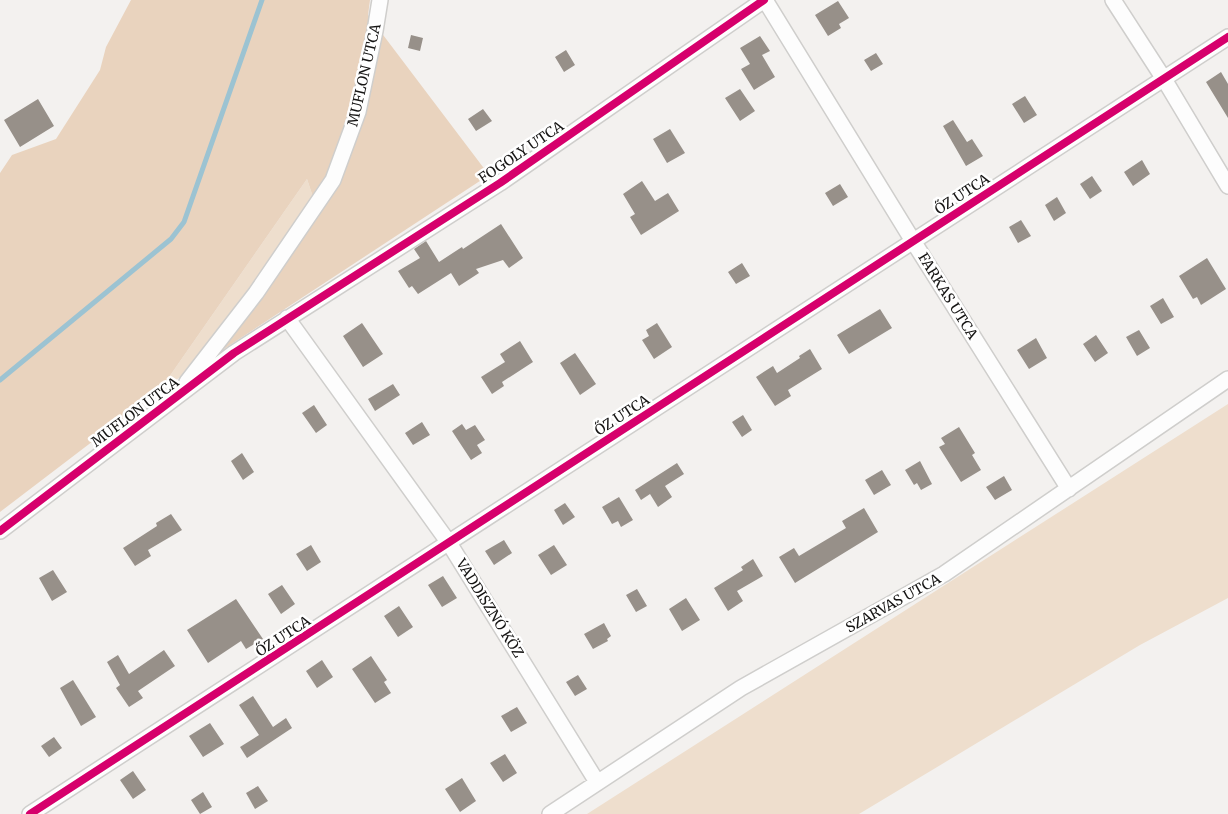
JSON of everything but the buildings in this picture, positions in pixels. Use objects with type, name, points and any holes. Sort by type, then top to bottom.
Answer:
[{"type":"street","name":"MUFLON UTCA","points":[[176,396],[256,293],[333,180],[358,112],[380,0]]},
{"type":"street","name":"FARKAS UTCA","points":[[765,0],[1069,489]]},
{"type":"street","name":"FOGOLY UTCA","points":[[287,318],[500,183],[765,0]]},
{"type":"street","points":[[1113,0],[1164,79],[1228,186]]},
{"type":"street","name":"ŐZ UTCA","points":[[30,814],[1228,37]]},
{"type":"street","name":"MUFLON UTCA","points":[[0,531],[176,396],[234,353],[287,318]]},
{"type":"street","name":"VADDISZNÓ KÖZ","points":[[287,318],[449,543],[597,782]]},
{"type":"street","name":"SZARVAS UTCA","points":[[550,814],[741,688],[944,574],[1228,379]]},
{"type":"shaded area","points":[[131,0],[370,0],[368,15],[489,175],[198,366],[313,197],[307,179],[160,390],[0,512],[0,173],[12,155],[56,139],[100,70],[106,47]]},
{"type":"shaded area","points":[[307,179],[313,197],[198,366],[160,390]]},
{"type":"shaded area","points":[[1228,404],[1228,598],[1140,645],[859,814],[587,814]]},
{"type":"waterway","points":[[0,380],[171,239],[184,222],[262,0]]},
{"type":"cycle path","points":[[0,531],[234,353],[500,183],[764,0]]},
{"type":"cycle path","points":[[30,814],[1228,37]]}]
